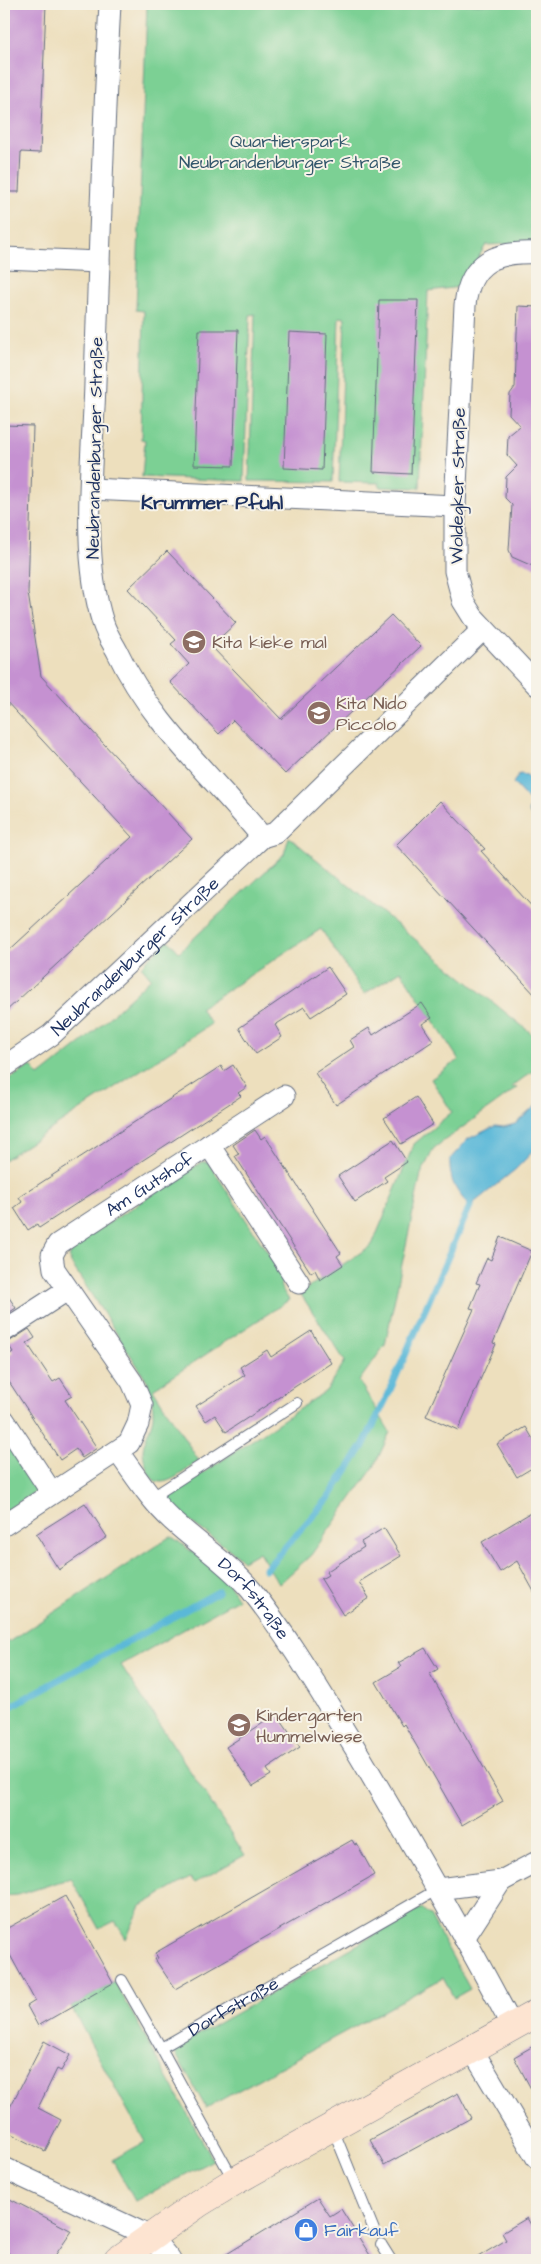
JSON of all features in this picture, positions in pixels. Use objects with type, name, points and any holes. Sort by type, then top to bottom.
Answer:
[{"type":"main road","points":[[118,2260],[199,2203],[537,2013]]},
{"type":"street","name":"Neubrandenburger Straße","points":[[110,4],[90,489],[92,571],[103,624],[126,672],[149,708],[174,740],[243,813],[262,837]]},
{"type":"street","name":"Woldegker Straße","points":[[537,253],[514,252],[483,263],[470,282],[465,303],[455,506],[455,571],[462,601],[483,628],[537,685]]},
{"type":"street","points":[[4,258],[99,262]]},
{"type":"street","points":[[90,489],[455,506]]},
{"type":"street","name":"Neubrandenburger Straße","points":[[4,1067],[51,1036],[262,837],[275,833],[483,628]]},
{"type":"street","name":"Am Gutshof","points":[[4,1524],[118,1452],[129,1443],[138,1424],[142,1405],[132,1382],[54,1269],[52,1255],[58,1244],[284,1096]]},
{"type":"street","points":[[209,1145],[299,1283]]},
{"type":"street","points":[[4,1331],[67,1290]]},
{"type":"street","points":[[4,1420],[52,1494]]},
{"type":"street","points":[[118,1452],[151,1498]]},
{"type":"street","name":"Dorfstraße","points":[[151,1498],[173,1521],[204,1545],[250,1590],[315,1682],[438,1889],[513,2028]]},
{"type":"street","name":"Dorfstraße","points":[[438,1889],[501,1881],[537,1862]]},
{"type":"street","name":"Dorfstraße","points":[[464,1938],[501,1881]]},
{"type":"street","points":[[472,2051],[537,2158]]},
{"type":"street","points":[[4,2168],[151,2238],[170,2260]]},
{"type":"lane","points":[[151,1498],[298,1403]]},
{"type":"lane","name":"Dorfstraße","points":[[161,2048],[438,1889]]},
{"type":"lane","points":[[122,1980],[235,2182]]},
{"type":"lane","points":[[332,2128],[374,2230]]},
{"type":"lane","points":[[381,2244],[391,2260]]},
{"type":"green space","name":"Quartierspark Neubrandenburger Straße","points":[[147,4],[537,4],[537,243],[486,245],[460,287],[428,291],[420,488],[380,487],[379,483],[339,482],[345,318],[339,317],[333,482],[249,481],[255,314],[250,315],[244,481],[142,477],[145,440],[141,439],[144,311],[136,310]]},
{"type":"green space","points":[[289,837],[537,1038],[537,1068],[511,1087],[517,1088],[434,1148],[421,1174],[385,1345],[359,1381],[390,1432],[374,1467],[311,1555],[279,1584],[259,1552],[243,1561],[184,1517],[170,1502],[170,1495],[326,1391],[345,1361],[300,1293],[372,1245],[414,1144],[452,1112],[431,1079],[459,1060],[401,971],[364,994],[321,929],[200,1008],[211,1024],[4,1160],[4,1082],[31,1066],[39,1076],[86,1039],[151,978],[141,966],[168,940],[179,952],[284,854]]},
{"type":"green space","points":[[202,1162],[208,1162],[285,1279],[280,1286],[289,1300],[153,1389],[199,1461],[178,1476],[163,1482],[151,1477],[144,1460],[143,1450],[153,1417],[148,1382],[71,1263],[69,1257],[75,1245]]},
{"type":"green space","points":[[4,1431],[39,1487],[35,1492],[4,1512]]},
{"type":"green space","points":[[171,1536],[224,1576],[238,1599],[121,1665],[245,1855],[195,1883],[190,1878],[141,1906],[126,1939],[115,1921],[99,1929],[71,1878],[18,1895],[4,1896],[4,1645]]},
{"type":"green space","points":[[422,1908],[430,1916],[470,1989],[454,1998],[443,1978],[206,2108],[173,2049]]},
{"type":"green space","points":[[115,1982],[213,2160],[135,2201],[112,2160],[145,2142],[71,2007]]},
{"type":"water","points":[[519,774],[527,775],[537,790],[537,818],[531,816],[528,810],[533,805],[513,783]]},
{"type":"water","points":[[537,1105],[537,1147],[516,1169],[470,1206],[454,1185],[450,1159],[468,1139],[495,1126],[504,1127],[515,1124]]},
{"type":"building","points":[[7,4],[46,4],[40,153],[21,152],[19,192],[4,192]]},
{"type":"building","points":[[379,300],[418,300],[411,474],[373,472]]},
{"type":"building","points":[[518,306],[537,307],[537,568],[512,557],[509,550],[512,505],[505,498],[506,477],[517,466],[507,455],[508,436],[520,426],[509,414],[510,394],[515,387]]},
{"type":"building","points":[[199,330],[238,330],[233,466],[194,465]]},
{"type":"building","points":[[289,332],[327,334],[322,470],[284,468]]},
{"type":"building","points":[[4,425],[33,426],[28,593],[41,676],[192,839],[4,1013],[4,955],[132,837],[4,699]]},
{"type":"building","points":[[167,551],[236,623],[211,646],[281,719],[391,615],[421,646],[285,774],[233,720],[219,734],[170,682],[189,664],[171,644],[176,640],[128,589]]},
{"type":"building","points":[[440,801],[485,849],[481,851],[537,912],[537,997],[396,845]]},
{"type":"building","points":[[328,967],[346,994],[311,1017],[304,1007],[275,1025],[282,1037],[256,1054],[239,1028]]},
{"type":"building","points":[[422,1003],[432,1018],[422,1024],[433,1041],[336,1105],[315,1073],[354,1047],[350,1040],[369,1028],[373,1035]]},
{"type":"building","points":[[233,1065],[247,1087],[238,1093],[241,1096],[39,1228],[37,1224],[28,1230],[14,1208],[22,1202],[19,1197],[221,1066],[224,1071]]},
{"type":"building","points":[[416,1097],[433,1124],[401,1144],[384,1118]]},
{"type":"building","points":[[255,1130],[261,1139],[265,1136],[341,1253],[337,1256],[343,1265],[320,1280],[315,1270],[311,1273],[235,1156],[239,1154],[233,1145]]},
{"type":"building","points":[[393,1140],[407,1162],[384,1177],[387,1181],[355,1202],[338,1176]]},
{"type":"building","points":[[500,1237],[532,1251],[493,1343],[496,1344],[458,1430],[426,1416],[474,1309],[470,1308],[480,1284],[476,1283],[487,1258],[491,1260]]},
{"type":"building","points":[[4,1290],[16,1308],[4,1316]]},
{"type":"building","points":[[29,1329],[35,1338],[27,1343],[53,1382],[60,1378],[72,1396],[65,1400],[97,1448],[82,1458],[76,1449],[60,1460],[4,1374],[4,1358],[13,1352],[7,1343]]},
{"type":"building","points":[[311,1331],[331,1363],[226,1432],[215,1415],[206,1421],[196,1406],[245,1375],[240,1367],[267,1350],[271,1357]]},
{"type":"building","points":[[526,1427],[537,1446],[537,1465],[517,1477],[497,1444]]},
{"type":"building","points":[[85,1503],[107,1537],[59,1570],[36,1534]]},
{"type":"building","points":[[537,1509],[537,1597],[517,1561],[500,1572],[482,1542]]},
{"type":"building","points":[[384,1528],[401,1556],[359,1582],[369,1598],[343,1615],[321,1579],[328,1575],[326,1572],[364,1547],[361,1542]]},
{"type":"building","points":[[425,1648],[438,1669],[430,1674],[503,1801],[462,1825],[404,1724],[402,1726],[376,1682],[401,1667],[398,1663]]},
{"type":"building","points":[[277,1714],[300,1747],[267,1769],[271,1775],[253,1786],[226,1747]]},
{"type":"building","points":[[352,1840],[355,1845],[357,1844],[374,1875],[175,1989],[155,1959],[158,1958],[155,1953]]},
{"type":"building","points":[[65,1896],[113,1983],[38,2026],[27,2006],[35,2001],[4,1944],[4,1930]]},
{"type":"building","points":[[44,2041],[70,2055],[61,2071],[57,2069],[38,2108],[61,2120],[45,2151],[4,2130],[4,2119]]},
{"type":"building","points":[[537,2044],[537,2100],[514,2057]]},
{"type":"building","points":[[458,2093],[471,2118],[384,2165],[370,2140]]},
{"type":"building","points":[[4,2196],[72,2231],[52,2260],[15,2260],[4,2248]]},
{"type":"building","name":"Fairkauf","points":[[318,2198],[330,2216],[341,2209],[373,2260],[217,2260]]},
{"type":"building","points":[[527,2218],[537,2235],[537,2260],[473,2260],[506,2240],[502,2233]]},
{"type":"waterway","points":[[265,1570],[328,1499],[363,1446],[387,1397],[470,1206]]},
{"type":"waterway","points":[[4,1710],[218,1592]]},
{"type":"place","name":"Kita kieke mal","points":[[194,642]]},
{"type":"place","name":"Kita Nido Piccolo","points":[[319,713]]},
{"type":"place","name":"Kindergarten Hummelwiese","points":[[239,1725]]},
{"type":"place","name":"Fairkauf","points":[[306,2230]]},
{"type":"district","name":"Krummer Pfuhl","points":[[212,503]]}]
